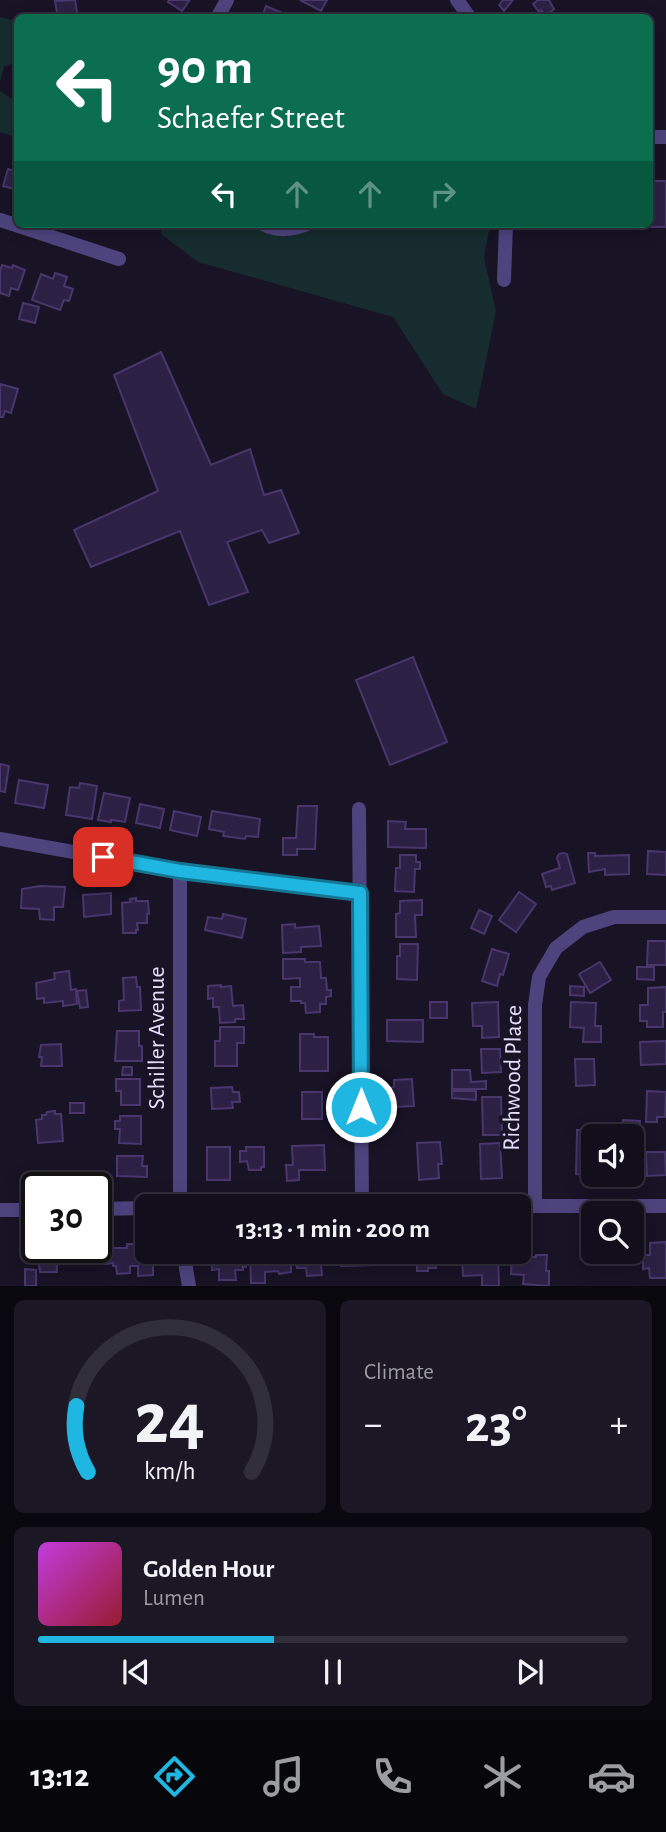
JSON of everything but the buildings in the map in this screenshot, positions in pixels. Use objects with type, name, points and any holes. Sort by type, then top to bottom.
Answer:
[{"type":"street","points":[[24,228],[119,259]]},
{"type":"street","points":[[273,228],[296,228]]},
{"type":"street","points":[[504,279],[506,228]]},
{"type":"street","points":[[359,809],[362,1194]]},
{"type":"street","points":[[0,839],[180,871],[360,893]]},
{"type":"street","name":"Schiller Avenue","points":[[180,871],[180,1194]]},
{"type":"street","name":"Richwood Place","points":[[536,1205],[535,1006],[540,977],[556,948],[583,927],[614,916],[666,917]]},
{"type":"street","points":[[531,1205],[666,1206]]},
{"type":"street","points":[[112,1209],[135,1208]]},
{"type":"street","points":[[0,1210],[21,1210]]},
{"type":"street","points":[[185,1264],[189,1286]]},
{"type":"green space","points":[[0,17],[14,20],[14,63],[4,67],[0,82]]},
{"type":"green space","points":[[0,91],[14,100],[14,137],[0,132]]},
{"type":"green space","points":[[162,228],[489,228],[484,258],[496,311],[476,409],[443,394],[393,317],[198,262],[161,234]]},
{"type":"route","points":[[103,857],[180,871],[360,893],[361,1107]]}]
